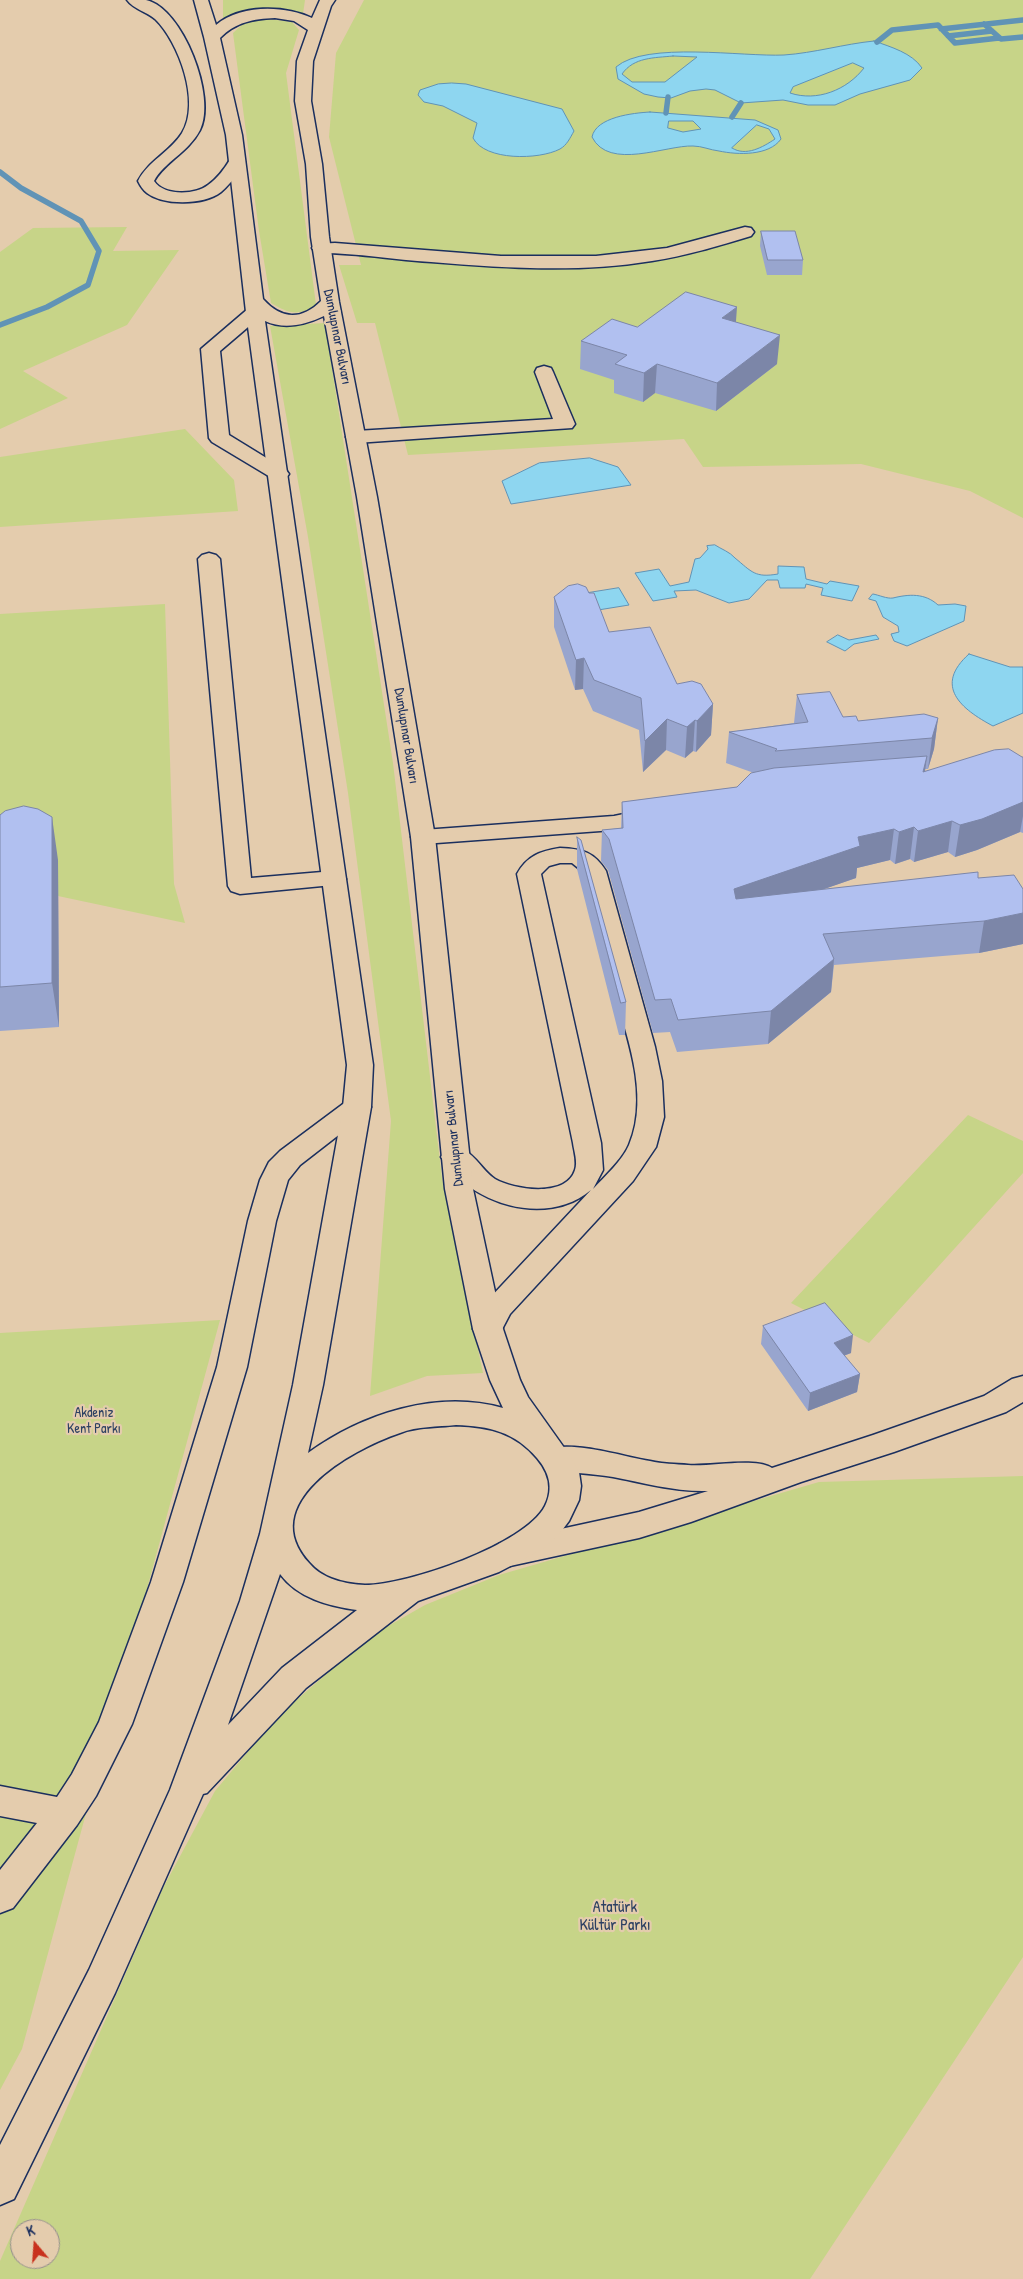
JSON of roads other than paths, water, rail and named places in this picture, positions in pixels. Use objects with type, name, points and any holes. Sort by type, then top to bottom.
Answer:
[{"type":"main road","points":[[134,0],[156,12],[164,20],[185,56],[198,98],[198,114],[194,128],[176,151],[149,174],[146,181],[150,188],[165,194],[202,195],[212,191],[224,180],[237,162]]},
{"type":"main road","points":[[188,0],[212,37]]},
{"type":"main road","points":[[0,2186],[102,1981],[187,1790],[256,1601],[278,1521],[308,1385],[358,1107],[360,1065],[255,307],[234,135],[212,37],[201,0]]},
{"type":"main road","name":"Dumlupınar Bulvarı","points":[[325,2],[305,61],[303,100],[314,164],[321,248],[356,437],[423,837],[459,1189],[488,1329],[505,1380],[515,1402],[547,1447],[565,1480],[561,1506],[546,1528],[510,1553]]},
{"type":"main road","points":[[212,37],[230,22],[270,14],[295,15],[311,22],[316,28]]},
{"type":"main road","points":[[321,248],[346,247],[427,256],[510,261],[619,261],[672,252],[744,232]]},
{"type":"main road","points":[[255,307],[271,317],[292,320],[311,317],[323,311],[330,302]]},
{"type":"main road","points":[[255,307],[210,349],[220,438],[279,474]]},
{"type":"main road","points":[[356,437],[565,424],[544,372]]},
{"type":"main road","points":[[209,560],[240,886],[334,879]]},
{"type":"main road","points":[[423,837],[614,824],[678,810]]},
{"type":"main road","points":[[455,1157],[469,1174],[488,1187],[522,1197],[540,1199],[568,1193],[576,1189],[588,1172],[590,1164],[587,1143],[529,874],[535,864],[546,859],[570,856],[582,857],[588,860],[594,871],[642,1047],[649,1081],[650,1117],[642,1147],[623,1174],[498,1308],[488,1329]]},
{"type":"main road","points":[[0,1897],[65,1814],[84,1785],[115,1724],[167,1582],[232,1367],[262,1221],[274,1180],[279,1169],[290,1158],[358,1107]]},
{"type":"main road","points":[[187,1790],[294,1678],[371,1618],[408,1593],[510,1553],[573,1541],[691,1510],[791,1473],[883,1444],[986,1407],[1001,1401],[1023,1387]]},
{"type":"main road","points":[[408,1593],[365,1598],[329,1591],[312,1584],[299,1574],[287,1559],[278,1521],[289,1489],[308,1471],[334,1452],[377,1428],[405,1419],[456,1413],[478,1413],[520,1426],[547,1447],[652,1474],[705,1479],[791,1473]]},
{"type":"main road","points":[[0,1801],[65,1814]]},
{"type":"water","points":[[874,41],[894,48],[913,58],[922,68],[910,80],[860,94],[835,105],[808,105],[783,100],[741,103],[715,90],[706,89],[690,91],[671,98],[658,97],[644,94],[618,79],[616,67],[630,59],[649,54],[696,52],[784,55]],"holes":[[[673,56],[697,57],[665,82],[632,82],[622,74],[627,68],[638,61]],[[853,63],[864,68],[857,76],[840,88],[821,95],[811,96],[790,93],[793,87]]]},
{"type":"water","points":[[438,84],[466,84],[562,109],[574,131],[565,145],[551,153],[513,156],[489,151],[479,146],[473,138],[477,123],[443,106],[424,102],[418,95],[420,90]]},
{"type":"water","points":[[650,112],[755,120],[778,130],[781,139],[769,149],[753,153],[727,152],[693,146],[624,155],[611,153],[600,147],[592,137],[600,125],[616,117]],"holes":[[[669,121],[693,121],[701,129],[683,132],[668,128]],[[757,125],[769,129],[775,139],[754,150],[743,152],[732,148]]]},
{"type":"water","points":[[590,458],[618,467],[631,485],[511,504],[502,481],[539,463]]},
{"type":"water","points":[[715,545],[731,554],[754,573],[764,575],[778,574],[778,566],[804,567],[806,579],[827,584],[830,581],[859,586],[852,601],[821,595],[823,588],[806,584],[805,588],[780,588],[778,580],[767,580],[749,599],[729,603],[696,590],[674,591],[677,597],[653,601],[635,573],[659,569],[670,586],[689,582],[695,559],[700,558],[708,549],[707,546]]},
{"type":"water","points":[[619,588],[629,605],[598,610],[588,593]]},
{"type":"water","points":[[873,594],[891,598],[922,596],[938,605],[955,604],[966,606],[964,621],[907,646],[894,641],[891,634],[899,632],[898,626],[883,617],[876,601],[869,599]]},
{"type":"water","points":[[838,635],[849,640],[876,635],[879,639],[854,644],[845,651],[827,642]]},
{"type":"water","points":[[969,654],[1010,667],[1023,667],[1023,713],[993,726],[962,704],[952,686],[953,676],[958,666]]},
{"type":"waterway","points":[[984,24],[1023,20]]},
{"type":"waterway","points":[[942,29],[984,24]]},
{"type":"waterway","points":[[984,24],[992,31]]},
{"type":"waterway","points":[[877,42],[892,30],[938,25],[942,29]]},
{"type":"waterway","points":[[942,29],[948,36]]},
{"type":"waterway","points":[[948,36],[992,31]]},
{"type":"waterway","points":[[992,31],[1001,39],[1023,37]]},
{"type":"waterway","points":[[948,36],[955,43],[999,38]]},
{"type":"waterway","points":[[666,113],[668,97]]},
{"type":"waterway","points":[[732,117],[741,103]]},
{"type":"waterway","points":[[0,172],[21,188],[81,221],[99,251],[88,285],[47,307],[0,325]]},
{"type":"park label","name":"Akdeniz Kent Parkı","points":[[94,1422]]},
{"type":"park label","name":"Atatürk Kültür Parkı","points":[[615,1917]]}]
